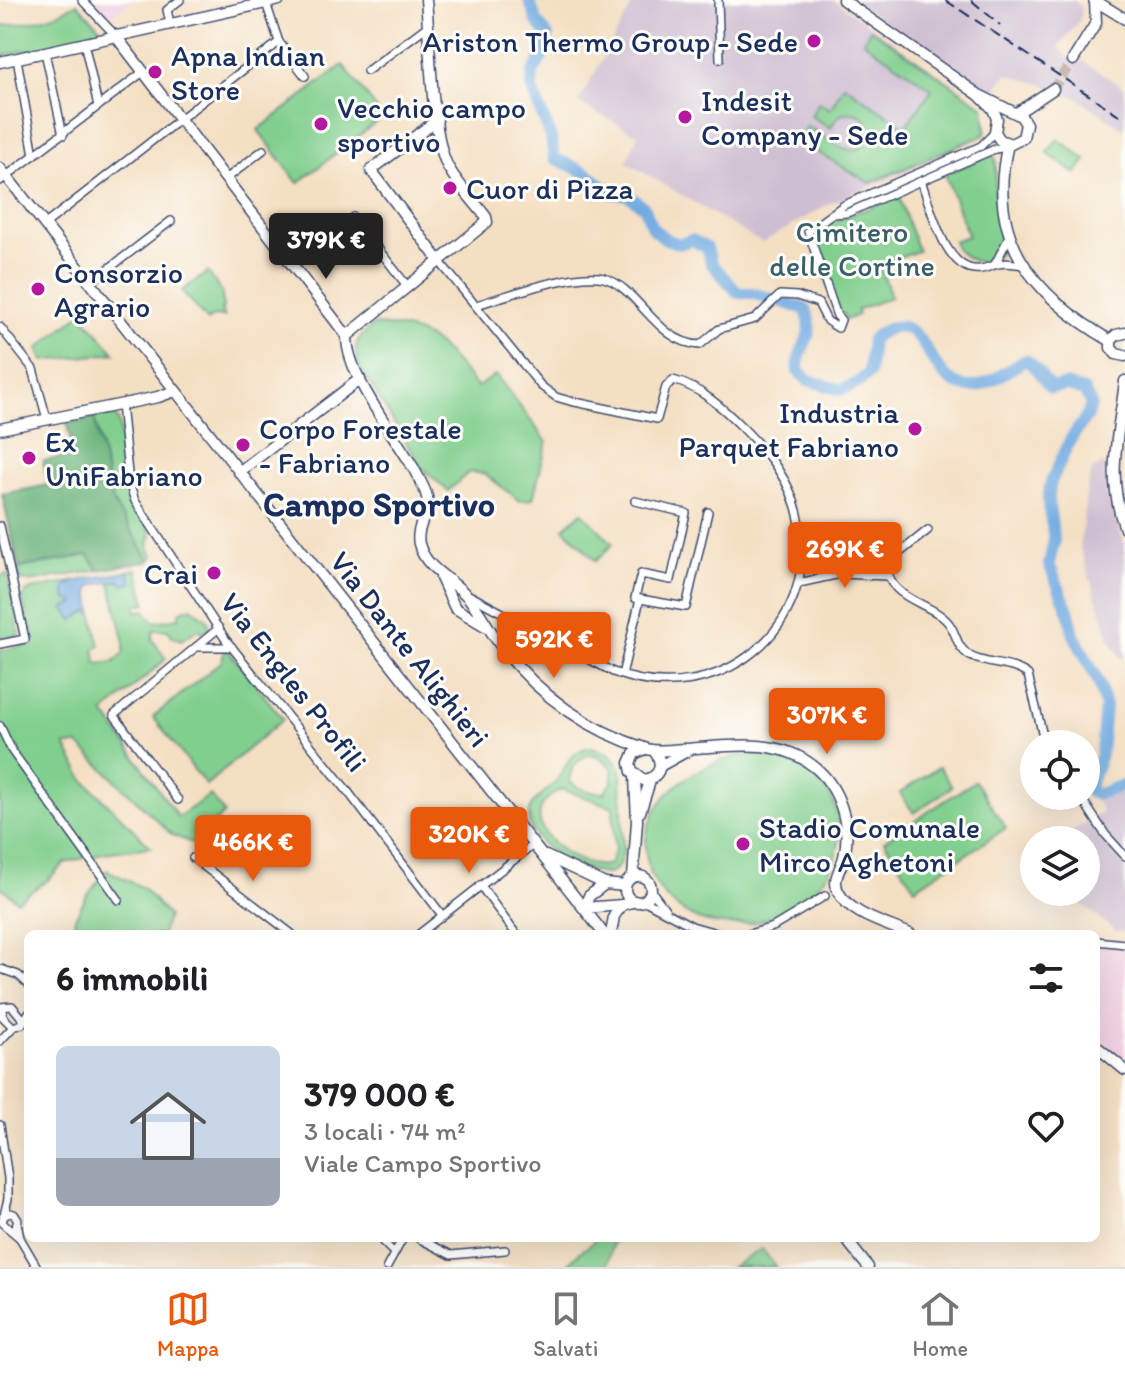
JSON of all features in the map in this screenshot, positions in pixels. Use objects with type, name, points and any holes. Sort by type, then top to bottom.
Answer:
[{"type":"street","points":[[82,0],[115,35],[347,336],[350,362],[427,498],[419,529],[419,543],[425,557],[441,576],[456,606],[488,627]]},
{"type":"street","points":[[170,23],[167,10],[180,0]]},
{"type":"street","points":[[0,62],[279,0]]},
{"type":"street","points":[[347,336],[485,225],[487,220],[449,168],[443,154],[426,0]]},
{"type":"street","points":[[718,0],[720,59]]},
{"type":"street","points":[[830,215],[847,213],[1017,143],[1026,134],[1024,120],[979,95],[843,0]]},
{"type":"street","points":[[1095,0],[1125,19]]},
{"type":"street","points":[[1073,60],[1096,23],[1095,0]]},
{"type":"street","points":[[266,3],[279,42],[305,76]]},
{"type":"street","points":[[367,71],[429,25]]},
{"type":"street","points":[[84,42],[98,106]]},
{"type":"street","points":[[44,225],[279,42]]},
{"type":"street","points":[[45,52],[63,135]]},
{"type":"street","points":[[17,59],[34,155]]},
{"type":"street","points":[[2,175],[63,135],[143,72]]},
{"type":"street","points":[[997,119],[1014,113],[1053,89]]},
{"type":"street","points":[[476,305],[539,286],[582,278],[604,278],[621,287],[669,333],[687,344],[700,345],[719,329],[755,319],[780,295],[797,296],[818,303],[827,321],[838,328],[841,324],[808,231],[844,205],[981,146],[995,132],[997,119],[993,109],[979,95]]},
{"type":"street","points":[[437,120],[371,170],[440,262],[541,386],[556,397],[657,419],[666,387],[673,380],[686,383],[711,399],[754,439],[784,478],[799,518],[802,571],[789,609],[774,633],[737,665],[717,674],[680,683],[656,683],[622,675],[462,591],[441,576]]},
{"type":"street","points":[[995,132],[1008,145]]},
{"type":"street","points":[[1008,145],[1000,191],[1009,237],[1023,265],[1068,311],[1111,341],[1113,351],[1125,356]]},
{"type":"street","points":[[226,179],[263,150]]},
{"type":"street","name":"Via Dante Alighieri","points":[[2,175],[601,930]]},
{"type":"street","points":[[921,181],[947,249],[955,261],[967,268],[980,269],[995,264],[1023,265]]},
{"type":"street","points":[[353,217],[408,287]]},
{"type":"street","points":[[90,283],[171,221]]},
{"type":"street","points":[[995,264],[1009,237]]},
{"type":"street","points":[[0,327],[33,369],[47,419]]},
{"type":"street","points":[[1111,341],[1116,335],[1125,333]]},
{"type":"street","points":[[239,472],[360,379]]},
{"type":"street","points":[[1125,381],[1114,479],[1116,504],[1125,529]]},
{"type":"street","points":[[0,429],[175,391]]},
{"type":"street","name":"Via Engles Profili","points":[[121,404],[129,483],[135,501],[232,647],[442,915]]},
{"type":"street","points":[[635,501],[686,513],[671,580],[641,574],[635,598],[686,607],[708,512]]},
{"type":"street","points":[[0,526],[25,639],[0,644]]},
{"type":"street","points":[[928,530],[888,562],[889,576],[901,593],[951,625],[960,649],[971,657],[1020,669],[1028,675],[1042,730]]},
{"type":"street","points":[[799,583],[840,574],[889,576]]},
{"type":"street","points":[[456,606],[454,593],[462,591]]},
{"type":"street","points":[[462,591],[529,680],[547,698],[616,738],[650,750],[660,766]]},
{"type":"street","points":[[622,675],[640,599]]},
{"type":"street","points":[[456,606],[477,611],[499,611]]},
{"type":"street","points":[[178,800],[114,715],[219,628]]},
{"type":"street","points":[[196,647],[232,647]]},
{"type":"street","points":[[0,726],[12,751],[119,900]]},
{"type":"street","points":[[616,738],[632,756]]},
{"type":"street","points":[[706,930],[626,894],[634,880],[637,821],[635,776],[630,768],[632,756],[638,751],[751,745],[795,754],[813,765],[840,802],[844,815],[847,838],[836,880],[837,891],[855,908],[902,930]]},
{"type":"street","points":[[635,776],[644,780],[651,778],[658,773],[660,766],[691,749]]},
{"type":"street","points":[[637,821],[651,778]]},
{"type":"street","points":[[1089,810],[1125,856]]},
{"type":"street","points":[[424,930],[480,885],[537,849],[605,884]]},
{"type":"street","points":[[193,858],[287,930]]},
{"type":"street","points":[[650,889],[639,900],[622,905],[584,908],[589,896],[605,884],[634,880],[650,889],[666,910]]},
{"type":"street","points":[[480,885],[513,930]]},
{"type":"street","points":[[763,930],[825,896]]},
{"type":"street","points":[[612,930],[614,916],[622,905]]},
{"type":"street","points":[[1100,941],[1125,944]]},
{"type":"street","points":[[1,969],[24,980]]},
{"type":"street","points":[[13,1027],[2,1016],[2,1008],[12,1006],[24,1020]]},
{"type":"street","points":[[0,1041],[13,1027],[24,1022]]},
{"type":"street","points":[[1100,1049],[1125,1070]]},
{"type":"street","points":[[0,1125],[7,1167],[5,1222]]},
{"type":"street","points":[[5,1222],[17,1223],[20,1238]]},
{"type":"street","points":[[5,1222],[20,1238],[37,1267]]},
{"type":"street","points":[[383,1242],[394,1253]]},
{"type":"street","points":[[387,1267],[401,1242]]},
{"type":"street","points":[[426,1242],[451,1255],[505,1250]]},
{"type":"street","points":[[848,1242],[868,1267]]},
{"type":"shaded area","points":[[88,0],[132,0],[107,20]]},
{"type":"shaded area","points":[[635,0],[833,0],[981,103],[987,132],[983,137],[827,205],[762,243],[626,162],[638,135],[578,103]]},
{"type":"shaded area","points":[[853,0],[1074,0],[1082,12],[1080,20],[1059,46],[1066,56],[1077,63],[1081,60],[1125,88],[1125,130],[1077,98],[1007,74],[991,95]]},
{"type":"shaded area","points":[[1104,464],[1108,498],[1125,545],[1125,656],[1122,659],[1110,639],[1080,548],[1092,470]]},
{"type":"shaded area","points":[[1125,790],[1125,932],[1115,931],[1084,906],[1100,906],[1100,826],[1080,826],[1102,812],[1100,798]]},
{"type":"shaded area","points":[[1100,947],[1125,948],[1125,1060],[1100,1038]]},
{"type":"green space","points":[[77,3],[103,31],[94,37],[0,56],[0,26],[40,19]]},
{"type":"green space","points":[[871,29],[984,107],[984,135],[870,183],[798,141],[807,126],[846,149],[855,150],[862,146],[868,126],[858,114],[843,114],[831,128],[811,116],[819,102],[830,109],[844,85],[905,127],[932,89],[863,41]]},
{"type":"green space","name":"Vecchio campo sportivo","points":[[343,65],[383,117],[298,183],[258,130]]},
{"type":"green space","points":[[1058,139],[1086,160],[1076,174],[1047,153]]},
{"type":"green space","points":[[992,154],[996,160],[996,203],[1002,244],[996,255],[983,262],[969,259],[953,241],[968,236],[945,174]]},
{"type":"green space","name":"Cimitero delle Cortine","points":[[899,197],[918,251],[880,265],[891,297],[857,310],[858,315],[846,320],[844,314],[840,316],[813,243],[821,239],[817,227]]},
{"type":"green space","points":[[208,272],[222,293],[221,310],[224,317],[214,316],[207,321],[182,291]]},
{"type":"green space","points":[[81,313],[115,353],[44,361],[38,349]]},
{"type":"green space","points":[[374,325],[410,330],[434,341],[477,387],[496,375],[547,442],[533,499],[520,501],[485,474],[469,472],[448,491],[421,467],[357,362],[358,340]]},
{"type":"green space","points":[[106,414],[117,418],[119,424],[129,497],[151,532],[149,548],[153,555],[150,561],[113,502],[94,417]]},
{"type":"green space","points":[[94,417],[113,502],[150,561],[99,570],[88,555],[19,568],[2,494],[48,485],[43,461],[74,455],[67,424]]},
{"type":"green space","points":[[582,512],[613,544],[596,561],[564,528]]},
{"type":"green space","points":[[88,555],[99,570],[28,582],[20,579],[19,568]]},
{"type":"green space","points":[[137,569],[146,603],[136,605],[137,612],[144,610],[155,622],[179,618],[179,612],[191,607],[207,619],[210,628],[204,633],[199,629],[181,640],[173,637],[168,630],[154,630],[152,639],[166,659],[104,713],[178,817],[210,795],[224,813],[194,844],[172,835],[79,745],[65,745],[83,779],[151,847],[103,853],[65,863],[48,880],[17,901],[0,886],[0,651],[34,643],[22,598],[27,591],[75,581],[65,587],[84,612],[89,611],[93,616],[100,646],[94,649],[97,664],[114,662],[124,653],[124,639],[110,581],[132,582],[128,571]]},
{"type":"green space","points":[[7,574],[20,635],[0,640],[0,576]]},
{"type":"green space","points":[[226,648],[283,719],[206,785],[153,717],[221,662]]},
{"type":"green space","points":[[592,747],[610,754],[621,769],[623,853],[618,867],[609,874],[585,869],[558,856],[536,836],[530,825],[529,813],[533,803],[557,780],[575,754]],"holes":[[[588,754],[598,756],[612,767],[613,781],[604,793],[585,790],[569,780],[573,766]],[[562,789],[613,807],[615,849],[610,864],[597,865],[566,853],[552,842],[543,829],[539,815],[545,801]]]},
{"type":"green space","name":"Stadio Comunale Mirco Aghetoni","points":[[750,754],[789,762],[817,779],[833,803],[839,830],[835,858],[820,884],[795,906],[751,923],[733,925],[706,921],[689,915],[675,905],[654,881],[648,865],[646,842],[650,822],[659,804],[673,788],[690,776],[709,765]]},
{"type":"green space","points":[[939,767],[952,787],[914,813],[900,793]]},
{"type":"green space","points":[[975,781],[1006,828],[915,888],[884,841]]},
{"type":"green space","points":[[107,870],[143,888],[168,916],[163,930],[76,930],[74,920],[86,897]]},
{"type":"green space","points":[[592,1242],[613,1242],[607,1267],[567,1267],[573,1259]]},
{"type":"green space","points":[[762,1249],[776,1267],[732,1267]]},
{"type":"water","points":[[128,571],[132,583],[123,585],[120,580],[92,585],[89,591],[93,616],[89,611],[73,620],[64,608],[75,603],[65,598],[65,587]]},
{"type":"waterway","points":[[529,0],[537,22],[548,36],[546,51],[533,72],[532,90],[551,137],[554,158],[587,173],[611,193],[628,195],[645,208],[652,228],[666,239],[679,244],[692,240],[707,248],[711,263],[738,293],[752,293],[805,309],[810,327],[798,371],[808,380],[841,390],[858,383],[869,373],[872,339],[890,328],[904,327],[915,334],[943,374],[955,384],[978,386],[1026,360],[1051,388],[1066,385],[1084,391],[1091,404],[1087,416],[1070,440],[1051,482],[1048,499],[1054,540],[1049,564],[1069,612],[1074,635],[1099,683],[1105,706],[1101,754],[1088,791],[1096,795],[1125,784]]},
{"type":"tunnel","points":[[1053,89],[1073,60]]},
{"type":"railway","points":[[945,0],[1125,119]]},
{"type":"railway","points":[[971,0],[1000,25]]},
{"type":"place","name":"Ariston Thermo Group - Sede","points":[[814,41]]},
{"type":"place","name":"Apna Indian Store","points":[[155,72]]},
{"type":"place","name":"Indesit Company - Sede","points":[[685,117]]},
{"type":"place","name":"Vecchio campo sportivo","points":[[321,124]]},
{"type":"place","name":"Cuor di Pizza","points":[[450,188]]},
{"type":"place","name":"Consorzio Agrario","points":[[38,289]]},
{"type":"place","name":"Industria Parquet Fabriano","points":[[915,429]]},
{"type":"place","name":"Corpo Forestale - Fabriano","points":[[243,445]]},
{"type":"place","name":"Ex UniFabriano","points":[[29,458]]},
{"type":"place","name":"Crai","points":[[214,573]]},
{"type":"place","name":"Stadio Comunale Mirco Aghetoni","points":[[743,844]]},
{"type":"district","name":"Campo Sportivo","points":[[379,504]]}]
